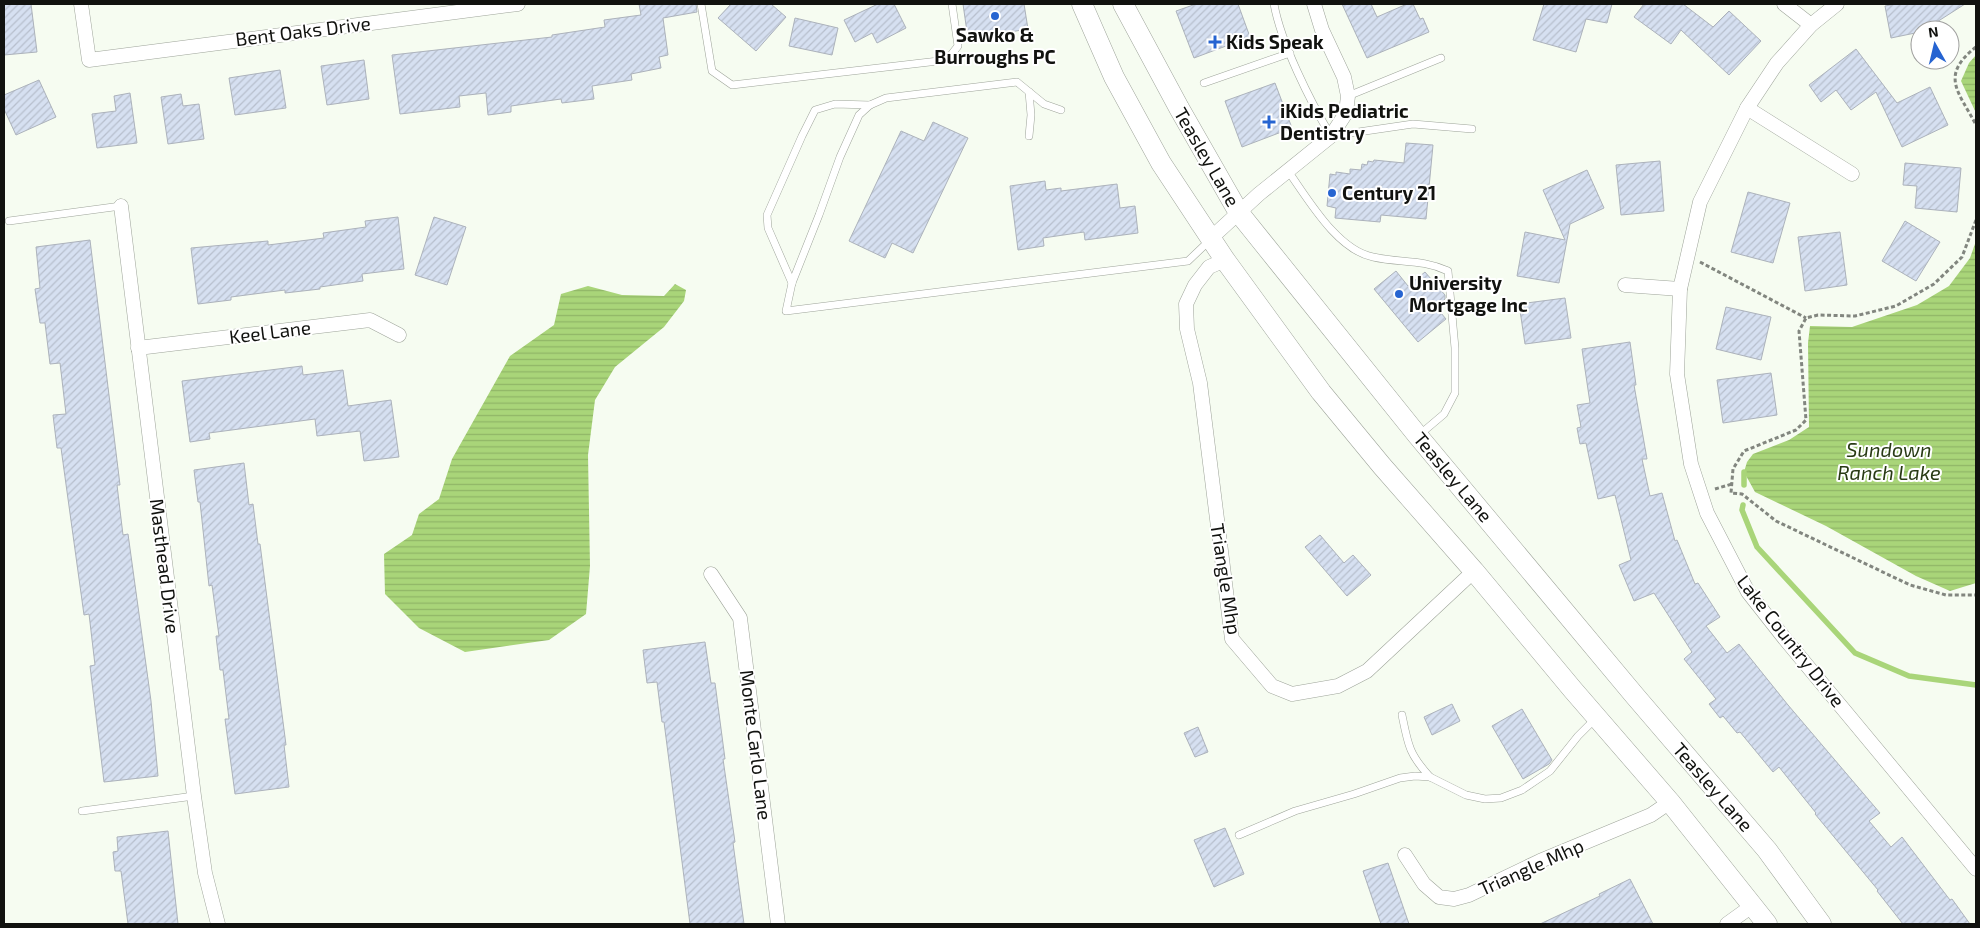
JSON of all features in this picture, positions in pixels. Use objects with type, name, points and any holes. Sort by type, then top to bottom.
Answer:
[{"type":"main road","name":"Teasley Lane","points":[[1082,4],[1114,77],[1161,163],[1210,239],[1321,392],[1382,466],[1474,570],[1573,690],[1670,802],[1767,924]]},
{"type":"main road","name":"Teasley Lane","points":[[1123,4],[1178,108],[1239,213],[1418,436],[1635,696],[1767,850],[1821,924]]},
{"type":"street","name":"Bent Oaks Drive","points":[[82,4],[89,60],[518,4]]},
{"type":"street","points":[[1210,239],[1331,136],[1346,113],[1348,96],[1344,77],[1322,30],[1314,4]]},
{"type":"street","points":[[1784,4],[1811,25]]},
{"type":"street","name":"Lake Country Drive","points":[[1837,4],[1811,25],[1777,63],[1747,108],[1700,202],[1680,289],[1677,374],[1691,464],[1707,513],[1748,592],[1774,626],[1976,869]]},
{"type":"street","points":[[1747,108],[1852,174]]},
{"type":"street","name":"Masthead Drive","points":[[121,206],[194,796],[205,873],[218,924]]},
{"type":"street","name":"Triangle Mhp","points":[[1225,260],[1209,267],[1195,285],[1186,304],[1187,329],[1200,383],[1232,638],[1272,686],[1292,694],[1338,686],[1367,672],[1474,570]]},
{"type":"street","points":[[1625,285],[1680,289]]},
{"type":"street","name":"Keel Lane","points":[[138,348],[370,320],[399,335]]},
{"type":"street","name":"Monte Carlo Lane","points":[[712,574],[740,618],[778,924]]},
{"type":"street","name":"Triangle Mhp","points":[[1405,855],[1424,884],[1439,898],[1454,899],[1469,895],[1540,861],[1651,815],[1670,802]]},
{"type":"street","points":[[1727,924],[1752,906]]},
{"type":"lane","points":[[701,4],[712,72],[732,85],[947,60],[958,46],[952,4]]},
{"type":"lane","points":[[1274,4],[1290,53],[1321,120],[1331,136],[1413,124],[1472,129]]},
{"type":"lane","points":[[1204,83],[1290,53]]},
{"type":"lane","points":[[1348,96],[1441,58]]},
{"type":"lane","points":[[1061,110],[1044,104],[1017,82],[886,98],[870,105],[859,115],[840,157],[792,283],[786,310],[1188,261],[1210,239]]},
{"type":"lane","points":[[1029,92],[1031,115],[1029,136]]},
{"type":"lane","points":[[792,283],[768,228],[767,215],[815,110],[835,104],[870,105]]},
{"type":"lane","points":[[1288,171],[1326,224],[1350,247],[1371,257],[1433,264],[1448,271],[1455,348],[1455,393],[1444,414],[1418,436]]},
{"type":"lane","points":[[9,221],[121,206]]},
{"type":"lane","points":[[1402,715],[1409,748],[1420,766],[1430,777],[1466,795],[1485,799],[1501,798],[1522,790],[1550,771],[1590,722],[1598,717]]},
{"type":"lane","points":[[1239,835],[1295,811],[1400,778],[1414,776],[1430,777]]},
{"type":"lane","points":[[82,811],[194,796]]},
{"type":"path","points":[[1976,47],[1955,71],[1955,85],[1976,125]]},
{"type":"path","points":[[1700,262],[1806,318],[1818,315],[1855,316],[1896,306],[1934,284],[1962,257],[1976,220]]},
{"type":"path","points":[[1806,318],[1799,332],[1806,420],[1796,430],[1744,452],[1732,469],[1731,493],[1742,494],[1776,521],[1910,585],[1946,595],[1976,594]]},
{"type":"water","points":[[1976,55],[1976,113],[1961,81],[1969,63]]},
{"type":"water","name":"Sundown Ranch Lake","points":[[1976,241],[1976,583],[1950,591],[1916,576],[1826,526],[1755,492],[1744,472],[1747,462],[1753,454],[1789,440],[1809,427],[1808,343],[1810,326],[1852,327],[1917,305],[1949,286],[1970,258]]},
{"type":"water","points":[[675,284],[686,290],[684,301],[664,327],[615,367],[595,400],[588,455],[590,566],[586,614],[549,640],[465,652],[419,628],[385,594],[384,554],[412,535],[419,514],[439,499],[452,459],[510,356],[554,325],[561,294],[588,286],[622,295],[664,296]]},
{"type":"building","points":[[4,4],[31,4],[37,52],[4,55]]},
{"type":"building","points":[[639,4],[696,4],[697,12],[663,18],[668,55],[659,57],[661,68],[631,74],[632,80],[592,86],[594,99],[562,103],[561,99],[511,106],[511,112],[488,115],[486,93],[459,96],[460,107],[400,114],[392,55],[552,37],[552,35],[605,27],[604,20],[641,15]]},
{"type":"building","points":[[731,4],[771,4],[786,17],[756,51],[718,18]]},
{"type":"building","points":[[878,4],[894,4],[906,28],[877,43],[872,33],[855,42],[844,20]]},
{"type":"building","name":"Sawko & Burroughs PC","points":[[963,4],[1024,4],[1028,29],[968,39]]},
{"type":"building","points":[[1196,4],[1238,4],[1250,37],[1194,58],[1176,11]]},
{"type":"building","points":[[1342,4],[1371,4],[1377,17],[1407,4],[1413,4],[1420,19],[1423,18],[1429,32],[1367,58]]},
{"type":"building","points":[[1544,4],[1612,4],[1607,23],[1586,19],[1576,52],[1533,40]]},
{"type":"building","points":[[1644,4],[1683,4],[1713,27],[1729,11],[1761,41],[1729,75],[1681,30],[1671,44],[1634,17]]},
{"type":"building","points":[[1896,4],[1965,4],[1940,20],[1910,20],[1910,34],[1891,38],[1885,6]]},
{"type":"building","points":[[795,18],[838,28],[832,55],[789,46]]},
{"type":"building","points":[[1856,49],[1897,103],[1930,87],[1948,125],[1902,147],[1876,92],[1851,110],[1836,90],[1821,102],[1809,85]]},
{"type":"building","points":[[364,60],[369,99],[327,105],[321,66]]},
{"type":"building","points":[[280,70],[286,108],[235,115],[229,78]]},
{"type":"building","points":[[39,80],[56,117],[16,135],[4,109],[4,95]]},
{"type":"building","points":[[1275,83],[1292,128],[1242,147],[1225,101]]},
{"type":"building","points":[[130,93],[137,143],[97,148],[92,114],[116,111],[114,96]]},
{"type":"building","points":[[181,94],[183,106],[199,104],[204,139],[168,144],[161,97]]},
{"type":"building","points":[[933,122],[968,138],[913,253],[892,243],[885,258],[849,241],[901,131],[924,141]]},
{"type":"building","points":[[1406,143],[1433,145],[1426,219],[1381,215],[1380,222],[1335,218],[1336,208],[1327,206],[1330,174],[1336,175],[1336,172],[1350,174],[1350,169],[1361,170],[1362,164],[1367,165],[1368,161],[1373,162],[1374,160],[1404,163]]},
{"type":"building","points":[[1660,161],[1664,211],[1621,215],[1616,165]]},
{"type":"building","points":[[1905,163],[1961,168],[1957,212],[1915,208],[1917,186],[1903,185]]},
{"type":"building","points":[[1587,170],[1604,208],[1570,224],[1559,283],[1517,276],[1525,232],[1565,240],[1543,190]]},
{"type":"building","points":[[1045,181],[1046,190],[1061,188],[1061,191],[1117,184],[1120,208],[1135,206],[1138,233],[1085,240],[1084,232],[1043,238],[1044,246],[1018,250],[1010,186]]},
{"type":"building","points":[[1748,192],[1790,203],[1773,263],[1731,252]]},
{"type":"building","points":[[398,217],[404,269],[362,274],[363,281],[320,287],[320,289],[285,293],[285,290],[231,297],[231,300],[198,304],[191,248],[268,241],[268,245],[324,238],[323,233],[366,227],[365,221]]},
{"type":"building","points":[[434,217],[466,227],[447,285],[415,275]]},
{"type":"building","points":[[1905,221],[1940,242],[1916,281],[1882,261]]},
{"type":"building","points":[[1840,232],[1847,285],[1805,291],[1798,237]]},
{"type":"building","points":[[90,240],[120,485],[117,485],[123,535],[128,534],[151,701],[158,776],[104,782],[90,666],[95,665],[89,614],[84,615],[61,448],[57,448],[53,415],[66,414],[60,363],[50,364],[45,323],[40,323],[35,289],[40,288],[36,247]]},
{"type":"building","points":[[1396,271],[1408,286],[1425,272],[1445,295],[1445,299],[1436,307],[1446,319],[1418,342],[1374,289]]},
{"type":"building","points":[[1565,298],[1571,338],[1525,344],[1519,304]]},
{"type":"building","points":[[1726,307],[1771,317],[1761,360],[1716,349]]},
{"type":"building","points":[[1630,342],[1636,385],[1634,385],[1647,459],[1642,459],[1650,496],[1662,493],[1675,541],[1677,540],[1695,584],[1698,583],[1720,617],[1706,626],[1727,653],[1739,644],[1880,813],[1869,821],[1891,847],[1902,837],[1970,924],[1903,924],[1779,767],[1773,772],[1740,732],[1737,733],[1723,716],[1720,718],[1709,704],[1716,699],[1684,659],[1692,652],[1654,593],[1634,601],[1619,565],[1631,560],[1615,495],[1598,499],[1586,443],[1580,444],[1577,428],[1581,427],[1577,405],[1590,403],[1582,349]]},
{"type":"building","points":[[302,366],[303,375],[343,370],[348,406],[391,400],[399,457],[364,461],[360,431],[317,436],[315,419],[209,433],[210,439],[190,442],[182,381]]},
{"type":"building","points":[[1771,373],[1777,415],[1723,423],[1717,380]]},
{"type":"building","points":[[244,463],[249,505],[253,504],[258,544],[260,544],[286,745],[284,745],[289,787],[235,794],[225,719],[229,719],[223,670],[220,670],[216,636],[219,636],[212,585],[209,586],[200,502],[198,502],[194,470]]},
{"type":"building","points":[[1320,535],[1344,563],[1353,555],[1371,575],[1347,596],[1305,547]]},
{"type":"building","points":[[705,642],[711,683],[715,683],[744,924],[690,924],[664,722],[662,722],[657,682],[647,683],[643,650]]},
{"type":"building","points":[[1452,704],[1460,721],[1432,735],[1424,717]]},
{"type":"building","points":[[1522,709],[1552,760],[1549,764],[1523,779],[1492,726]]},
{"type":"building","points":[[1198,727],[1208,752],[1195,757],[1184,733]]},
{"type":"building","points":[[1225,828],[1244,874],[1214,887],[1194,840]]},
{"type":"building","points":[[168,831],[178,924],[128,924],[121,871],[115,871],[113,852],[118,851],[117,837]]},
{"type":"building","points":[[1388,863],[1409,924],[1381,924],[1363,871]]},
{"type":"building","points":[[1630,879],[1653,924],[1540,924],[1600,896],[1599,894]]},
{"type":"waterway","points":[[1744,472],[1744,485]]},
{"type":"waterway","points":[[1743,505],[1742,510],[1757,547],[1855,653],[1909,676],[1976,685]]},
{"type":"place","name":"Sawko & Burroughs PC","points":[[995,16]]},
{"type":"place","name":"Kids Speak","points":[[1215,42]]},
{"type":"place","name":"iKids Pediatric Dentistry","points":[[1269,122]]},
{"type":"place","name":"Century 21","points":[[1332,193]]},
{"type":"place","name":"University Mortgage Inc","points":[[1399,294]]}]
